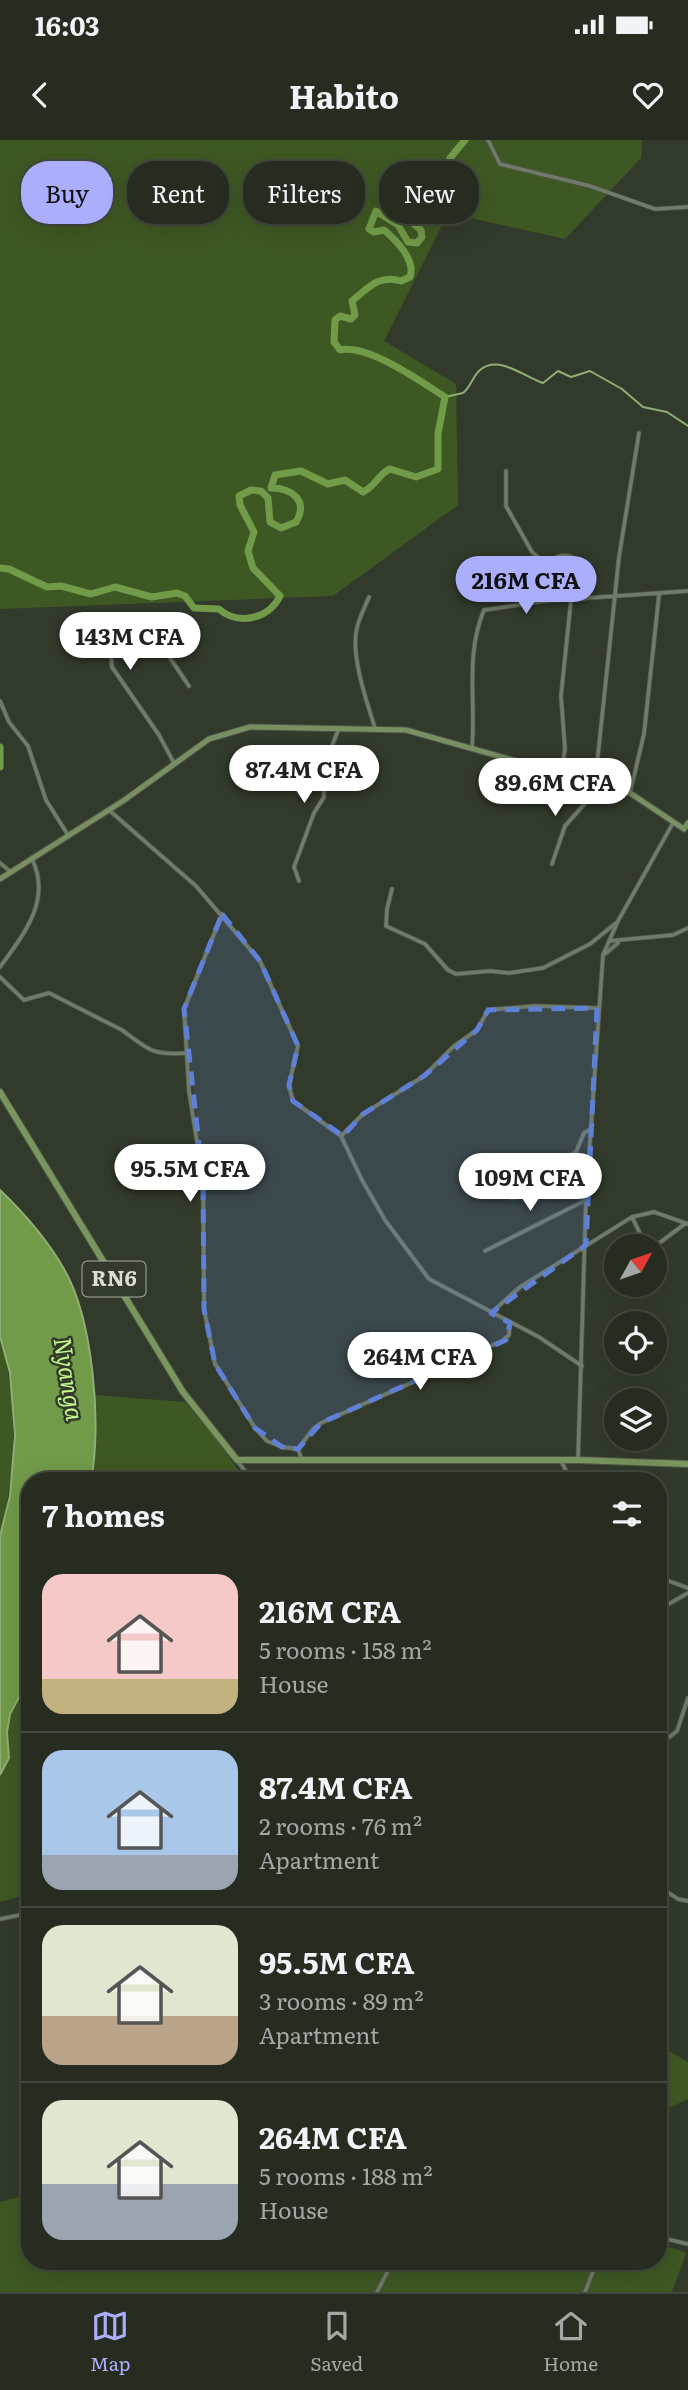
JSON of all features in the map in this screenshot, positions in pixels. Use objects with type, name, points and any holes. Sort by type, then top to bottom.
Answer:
[{"type":"highway","name":"RN6","points":[[0,1092],[184,1392],[237,1460]]},
{"type":"highway","points":[[237,1460],[578,1460],[688,1464]]},
{"type":"main road","points":[[0,879],[108,810],[209,739],[239,729],[270,725],[406,730],[561,776],[631,793],[684,829],[688,823]]},
{"type":"street","points":[[488,140],[500,164],[590,187],[655,209],[688,207]]},
{"type":"street","points":[[552,864],[565,825],[588,800],[592,782],[639,433]]},
{"type":"street","points":[[506,471],[506,506],[532,552],[545,563],[559,556],[575,559],[581,565],[584,599]]},
{"type":"street","points":[[472,748],[470,692],[478,625],[484,610],[570,600],[688,592]]},
{"type":"street","points":[[631,793],[644,734],[659,594]]},
{"type":"street","points":[[369,597],[356,631],[356,646],[375,728]]},
{"type":"street","points":[[561,776],[565,749],[561,696],[570,600]]},
{"type":"street","points":[[175,765],[159,735],[112,667],[116,641],[145,631],[153,633],[189,686]]},
{"type":"street","points":[[0,701],[9,722],[28,746],[46,800],[68,835]]},
{"type":"street","points":[[299,881],[294,867],[314,813],[324,797],[323,769],[340,726]]},
{"type":"street","points":[[108,810],[139,833],[222,914],[260,961],[298,1046],[289,1085],[293,1101],[341,1136],[362,1180],[416,1264],[441,1287],[551,1344],[582,1366]]},
{"type":"street","points":[[578,1460],[586,1200],[597,1008],[603,956],[618,921],[673,822]]},
{"type":"street","points":[[0,966],[38,906],[38,872],[32,859]]},
{"type":"street","points":[[0,863],[11,872]]},
{"type":"street","points":[[393,889],[387,909],[386,926],[425,944],[448,970],[456,974],[490,971],[509,973],[543,968],[590,944],[618,921]]},
{"type":"street","points":[[222,914],[184,1009],[185,1053],[202,1180],[204,1309],[215,1364],[267,1441],[298,1449]]},
{"type":"street","points":[[608,941],[673,935],[688,928]]},
{"type":"street","points":[[603,956],[620,942]]},
{"type":"street","points":[[0,977],[24,1000],[49,993],[122,1030],[130,1040],[152,1052],[165,1055],[185,1053]]},
{"type":"street","points":[[341,1136],[363,1114],[424,1076],[454,1046],[477,1030],[488,1010],[536,1006],[597,1008]]},
{"type":"street","points":[[511,1198],[523,1196],[540,1171],[576,1152],[584,1133],[591,1129]]},
{"type":"street","points":[[485,1251],[586,1200]]},
{"type":"street","points":[[492,1312],[520,1287],[632,1217],[654,1212],[687,1224]]},
{"type":"street","points":[[632,1217],[640,1234]]},
{"type":"street","points":[[667,1238],[687,1224]]},
{"type":"street","points":[[298,1449],[321,1423],[506,1340],[510,1323]]},
{"type":"street","points":[[298,1449],[302,1460]]},
{"type":"street","points":[[237,1460],[246,1472]]},
{"type":"street","points":[[561,1461],[567,1472]]},
{"type":"street","points":[[667,1581],[688,1590]]},
{"type":"street","points":[[667,1605],[688,1590]]},
{"type":"street","points":[[667,1739],[677,1731],[688,1698]]},
{"type":"street","points":[[667,1892],[678,1899],[688,1901]]},
{"type":"street","points":[[0,1919],[21,1915]]},
{"type":"street","points":[[667,2239],[688,2244]]},
{"type":"street","points":[[377,2292],[388,2270]]},
{"type":"street","points":[[585,2292],[594,2270]]},
{"type":"highlighted area","points":[[222,914],[260,961],[298,1046],[289,1085],[293,1101],[343,1136],[363,1114],[424,1076],[477,1030],[488,1010],[597,1008],[586,1245],[491,1313],[510,1323],[506,1340],[321,1423],[298,1449],[282,1447],[255,1428],[215,1364],[204,1309],[203,1180],[184,1009]]},
{"type":"shaded area","points":[[0,140],[642,140],[641,158],[565,239],[479,220],[479,161],[379,161],[379,224],[442,224],[384,341],[456,384],[458,505],[333,596],[0,609]]},
{"type":"shaded area","points":[[0,1336],[10,1386],[13,1436],[10,1486],[0,1536]]},
{"type":"shaded area","points":[[94,1395],[185,1402],[239,1472],[91,1472]]},
{"type":"shaded area","points":[[21,1694],[21,1896],[0,1902],[0,1775],[6,1759],[7,1732],[14,1707]]},
{"type":"shaded area","points":[[667,2050],[688,2062],[688,2099],[667,2109]]},
{"type":"shaded area","points":[[21,2196],[21,2270],[667,2270],[667,2246],[686,2253],[672,2292],[0,2292],[0,2202]]},
{"type":"water","name":"Nyanga","points":[[0,1190],[43,1237],[74,1290],[88,1343],[96,1431],[92,1472],[21,1472],[21,1694],[10,1714],[7,1732],[9,1758],[0,1775],[0,1536],[10,1496],[15,1435],[10,1373],[0,1336]]},
{"type":"waterway","points":[[0,568],[9,569],[47,587],[61,586],[91,594],[115,587],[152,597],[177,593],[185,596],[194,608],[219,609],[235,617],[244,618],[261,615],[275,604],[280,596],[253,568],[248,551],[254,532],[240,505],[239,496],[251,490],[261,491],[268,498],[270,522],[281,528],[296,522],[300,507],[291,493],[271,488],[275,475],[301,471],[328,484],[345,480],[363,492],[390,469],[416,477],[438,469],[438,434],[445,397],[379,358],[352,350],[340,350],[334,342],[335,320],[340,316],[351,319],[355,315],[352,301],[374,284],[386,279],[401,281],[410,277],[408,257],[399,245],[384,230],[374,232],[369,229],[376,211],[398,225],[408,242],[417,243],[422,237],[421,230],[397,210],[396,194],[402,181],[444,198],[454,194],[445,171],[450,158],[465,140]]},
{"type":"waterway","points":[[445,397],[463,393],[477,373],[487,366],[504,366],[543,383],[558,371],[571,377],[590,371],[622,389],[643,407],[667,412],[688,426]]},
{"type":"waterway","points":[[0,747],[0,767]]}]
